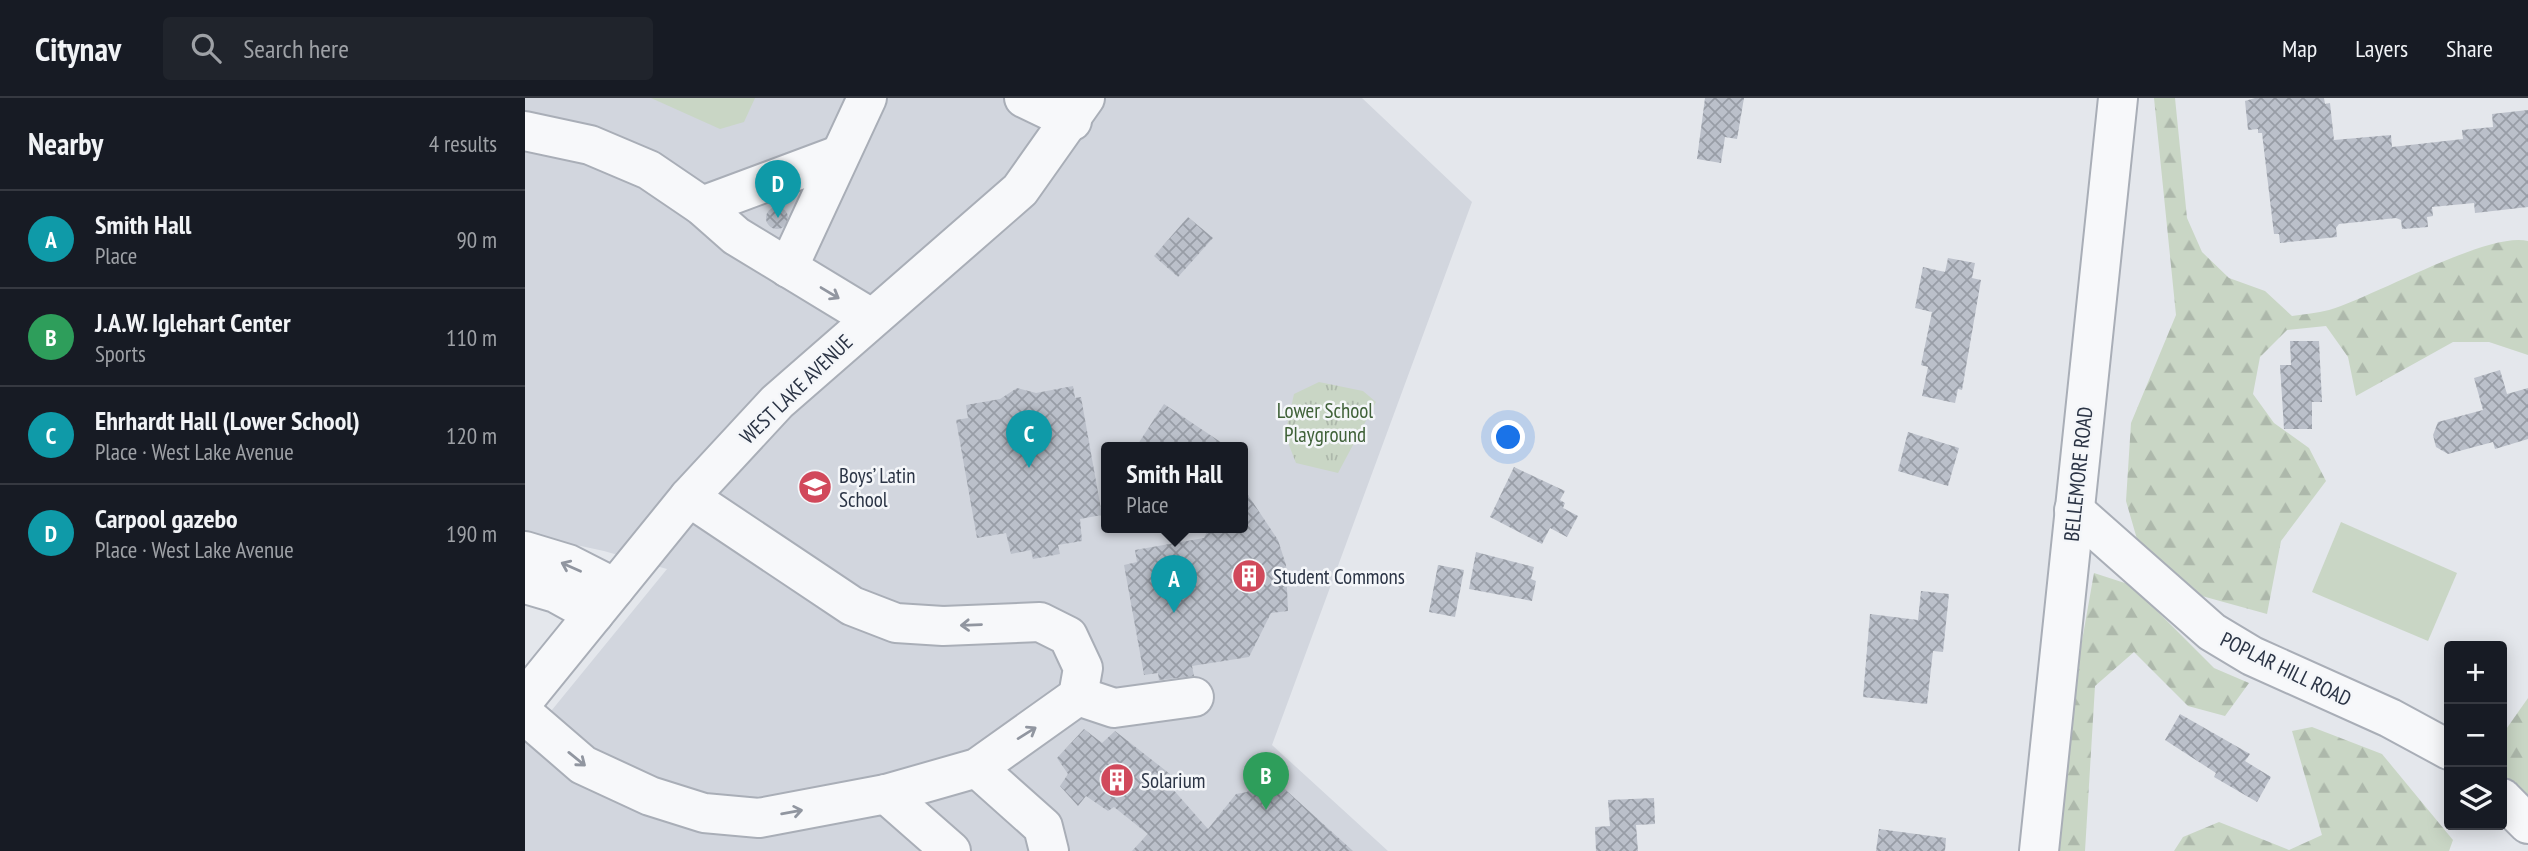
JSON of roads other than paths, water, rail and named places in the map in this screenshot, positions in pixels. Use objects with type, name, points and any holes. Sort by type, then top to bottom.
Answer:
[{"type":"street","points":[[788,268],[867,98]]},
{"type":"street","points":[[1024,98],[1078,109]]},
{"type":"street","name":"BELLEMORE ROAD","points":[[2039,851],[2118,98]]},
{"type":"street","name":"WEST LAKE AVENUE","points":[[525,699],[689,497],[777,402],[1020,190],[1078,109]]},
{"type":"street","points":[[525,131],[590,145],[649,170],[702,206],[736,236],[871,318]]},
{"type":"street","points":[[702,206],[839,155]]},
{"type":"street","points":[[525,715],[583,765],[650,796],[703,813],[759,818],[886,794],[977,768],[1079,696],[1083,668],[1068,636],[1040,622],[943,626],[896,623],[852,606],[689,497]]},
{"type":"street","name":"POPLAR HILL ROAD","points":[[2074,510],[2212,632],[2252,656],[2401,723],[2444,747]]},
{"type":"street","points":[[525,551],[568,564],[605,601]]},
{"type":"street","points":[[525,584],[556,593],[605,601]]},
{"type":"street","points":[[1079,696],[1114,708],[1194,697]]},
{"type":"street","points":[[977,768],[1044,827],[1049,851]]},
{"type":"street","points":[[886,794],[951,851]]},
{"type":"street","points":[[2507,803],[2528,824]]},
{"type":"place","name":"Carpool gazebo","points":[[778,218]]},
{"type":"place","name":"Ehrhardt Hall (Lower School)","points":[[1029,468]]},
{"type":"place","name":"Boys’ Latin School","points":[[815,487]]},
{"type":"place","name":"Student Commons","points":[[1249,576]]},
{"type":"place","name":"Smith Hall","points":[[1174,613]]},
{"type":"place","name":"Solarium","points":[[1117,780]]},
{"type":"place","name":"J.A.W. Iglehart Center","points":[[1266,810]]},
{"type":"park label","name":"Lower School Playground","points":[[1325,422]]}]
